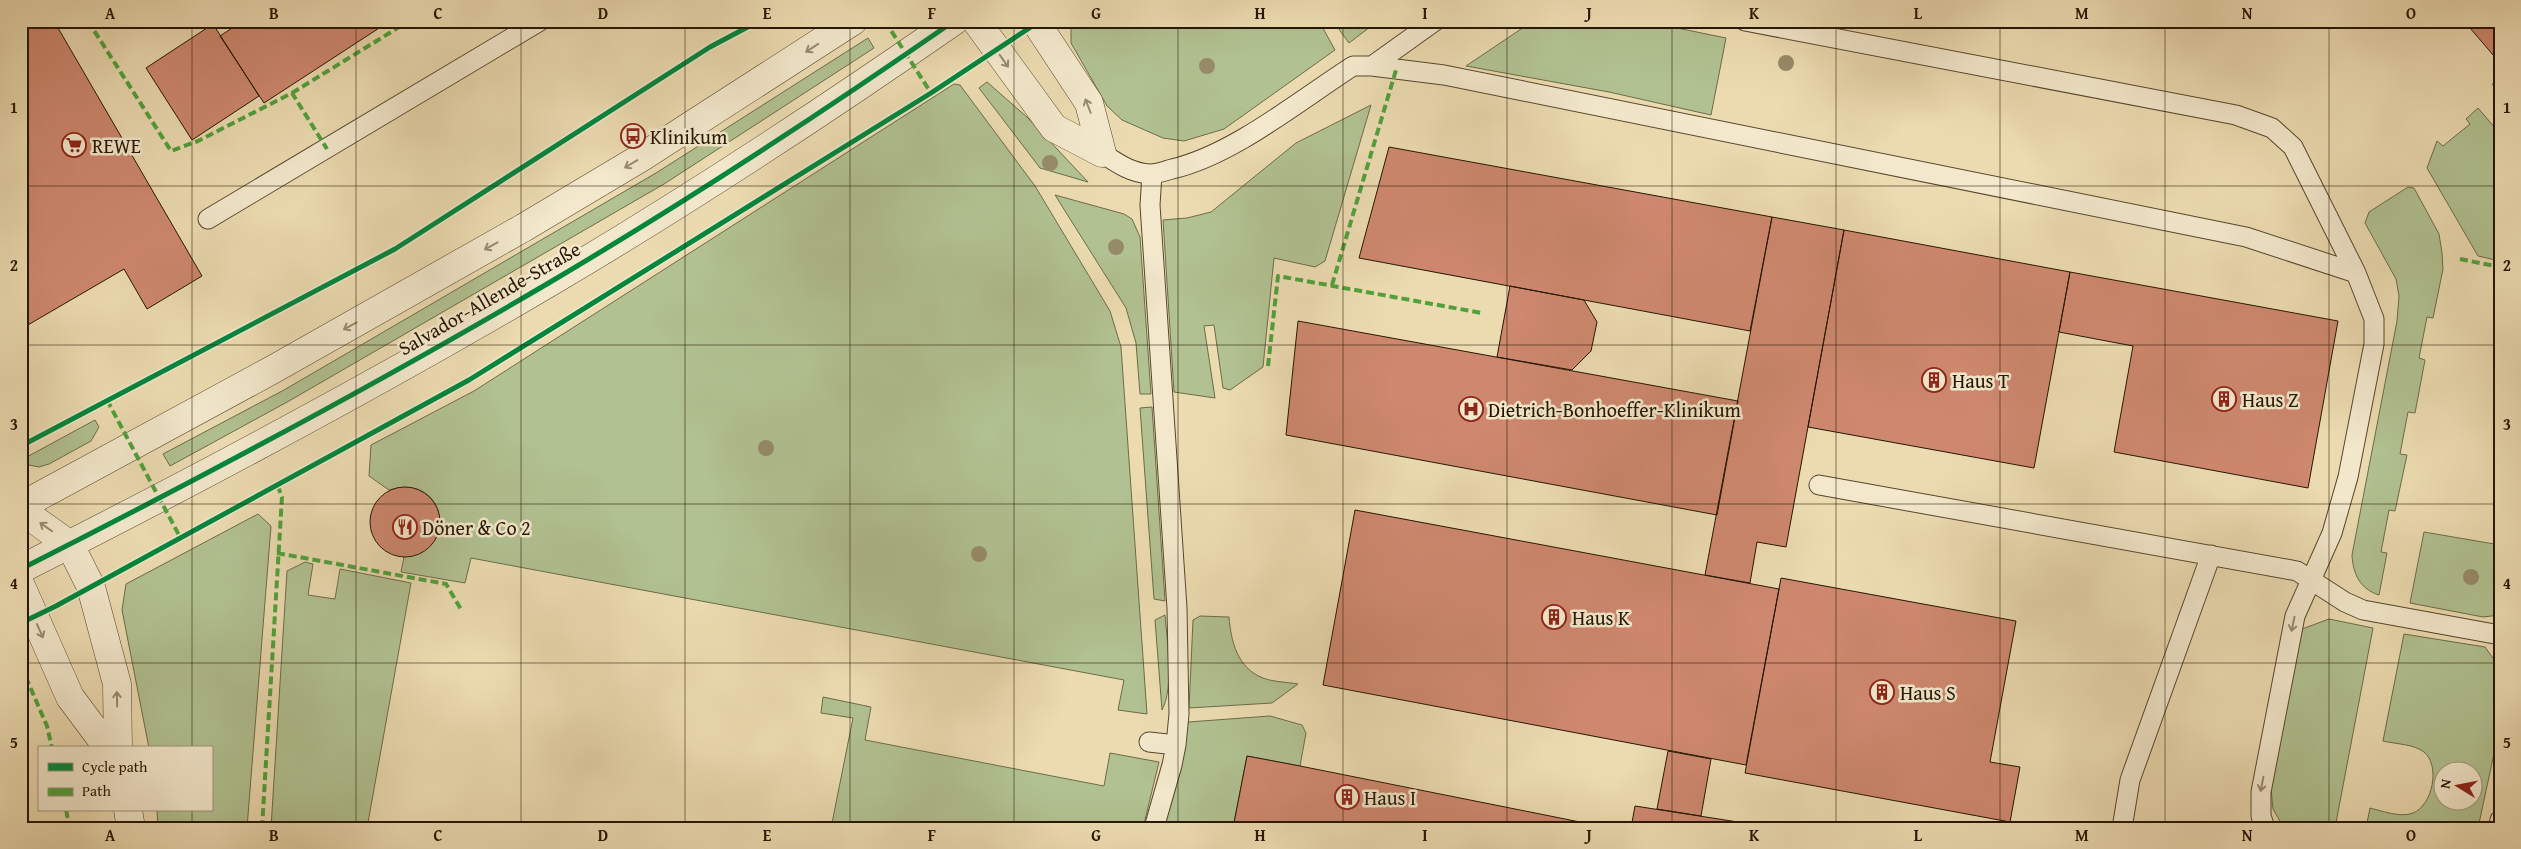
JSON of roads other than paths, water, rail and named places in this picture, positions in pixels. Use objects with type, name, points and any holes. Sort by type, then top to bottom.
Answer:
[{"type":"street","points":[[21,506],[263,375],[524,228],[642,157],[853,21]]},
{"type":"street","name":"Salvador-Allende-Straße","points":[[21,570],[299,424],[552,281],[874,76],[954,21]]},
{"type":"street","points":[[976,21],[1054,128],[1102,153]]},
{"type":"street","points":[[1035,21],[1089,103],[1102,153]]},
{"type":"street","points":[[21,510],[70,545],[91,587],[117,684],[118,746]]},
{"type":"street","points":[[21,586],[70,697],[107,746]]},
{"type":"street","points":[[128,812],[131,828]]},
{"type":"lane","points":[[208,219],[540,21]]},
{"type":"lane","points":[[1372,66],[1435,21]]},
{"type":"lane","points":[[1745,21],[1825,29],[2236,114],[2272,128],[2293,147],[2356,272],[2374,319],[2374,344],[2348,477],[2332,533],[2313,580],[2295,616],[2261,792],[2261,816],[2265,828]]},
{"type":"lane","points":[[1102,153],[1120,165],[1137,172],[1152,174],[1190,165],[1230,147],[1353,66],[1372,66],[1444,75],[2246,237],[2356,272]]},
{"type":"lane","points":[[1152,174],[1150,205],[1177,608],[1179,714],[1176,745],[1154,828]]},
{"type":"lane","points":[[1819,485],[2297,570],[2345,602],[2364,610],[2500,635]]},
{"type":"lane","points":[[2122,828],[2130,780],[2211,555]]},
{"type":"lane","points":[[1150,742],[1176,745]]},
{"type":"lane","points":[[2498,828],[2500,820]]},
{"type":"place","name":"Klinikum","points":[[633,136]]},
{"type":"place","name":"REWE","points":[[74,145]]},
{"type":"place","name":"Haus T","points":[[1934,380]]},
{"type":"place","name":"Haus Z","points":[[2224,399]]},
{"type":"place","name":"Dietrich-Bonhoeffer-Klinikum","points":[[1471,409]]},
{"type":"place","name":"Döner & Co 2","points":[[405,527]]},
{"type":"place","name":"Haus K","points":[[1554,617]]},
{"type":"place","name":"Haus S","points":[[1882,692]]},
{"type":"place","name":"Haus I","points":[[1347,797]]}]
